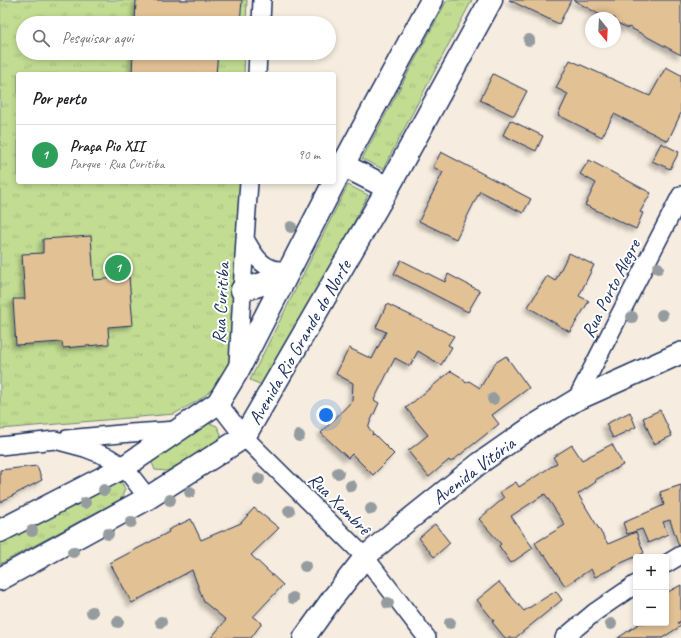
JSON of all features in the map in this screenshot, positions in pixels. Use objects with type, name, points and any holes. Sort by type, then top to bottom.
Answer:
[{"type":"main road","name":"Avenida Rio Grande do Norte","points":[[336,179],[432,0]]},
{"type":"main road","name":"Avenida Rio Grande do Norte","points":[[0,579],[148,498],[244,437],[388,188],[491,0]]},
{"type":"main road","points":[[343,165],[388,188]]},
{"type":"main road","name":"Avenida Rio Grande do Norte","points":[[0,531],[124,467],[218,403],[238,370],[333,184]]},
{"type":"main road","points":[[242,290],[287,274]]},
{"type":"street","points":[[261,16],[262,0]]},
{"type":"street","points":[[257,72],[258,60]]},
{"type":"street","name":"Rua Curitiba","points":[[238,370],[249,184]]},
{"type":"street","name":"Rua Porto Alegre","points":[[576,400],[681,195]]},
{"type":"street","name":"Rua Curitiba","points":[[245,239],[252,253],[260,262],[287,274]]},
{"type":"street","name":"Avenida Vitória","points":[[304,638],[365,557],[480,463],[533,426],[576,400],[681,353]]},
{"type":"street","name":"Rua Xambrê","points":[[218,403],[244,437],[365,557],[428,638]]},
{"type":"street","points":[[0,446],[131,433],[178,430]]},
{"type":"street","points":[[55,440],[85,448],[108,457],[124,467],[148,498]]},
{"type":"street","points":[[669,562],[681,555]]},
{"type":"street","points":[[564,638],[595,612],[633,586]]},
{"type":"green space","points":[[0,0],[247,0],[246,16],[16,16],[16,60],[245,60],[244,72],[16,72],[16,184],[240,184],[233,354],[223,374],[214,387],[202,398],[174,414],[0,429]]},
{"type":"green space","points":[[447,0],[472,0],[383,169],[362,159]]},
{"type":"green space","points":[[348,185],[368,195],[269,388],[250,380]]},
{"type":"green space","points":[[207,422],[217,426],[221,434],[220,443],[167,471],[155,470],[149,456]]},
{"type":"green space","points":[[121,481],[125,489],[121,499],[0,564],[0,537]]},
{"type":"building","points":[[136,0],[242,0],[241,16],[135,16]]},
{"type":"building","points":[[509,0],[571,0],[559,24]]},
{"type":"building","points":[[573,0],[681,0],[681,55],[629,27],[628,28],[621,25],[621,12],[595,12]]},
{"type":"building","points":[[133,60],[217,60],[216,72],[132,72]]},
{"type":"building","points":[[570,60],[650,96],[666,67],[681,75],[681,113],[668,141],[614,114],[602,137],[558,115],[568,94],[556,88]]},
{"type":"building","points":[[493,74],[527,91],[514,116],[480,100]]},
{"type":"building","points":[[510,120],[543,136],[536,151],[503,135]]},
{"type":"building","points":[[661,143],[679,152],[670,169],[652,161]]},
{"type":"building","points":[[441,152],[531,199],[523,213],[480,191],[456,239],[419,221],[443,172],[433,167]]},
{"type":"building","points":[[589,160],[651,193],[640,212],[643,213],[636,229],[585,205],[596,183],[580,174]]},
{"type":"building","points":[[91,236],[94,280],[129,277],[133,325],[108,327],[109,344],[63,348],[62,342],[16,345],[13,299],[25,299],[22,254],[43,253],[43,239]]},
{"type":"building","points":[[569,253],[594,265],[579,296],[589,301],[570,332],[528,307],[547,276],[555,281]]},
{"type":"building","points":[[401,260],[445,282],[448,274],[480,291],[468,312],[394,274]]},
{"type":"building","points":[[387,304],[454,336],[448,345],[452,347],[441,365],[418,351],[410,366],[395,358],[374,400],[379,403],[368,427],[373,433],[372,435],[374,434],[394,454],[373,475],[352,454],[348,458],[321,433],[352,401],[353,383],[336,374],[349,348],[372,359],[386,332],[376,327]]},
{"type":"building","points":[[506,356],[529,388],[492,415],[499,424],[451,462],[449,460],[429,477],[408,451],[428,435],[406,408],[451,371],[461,377],[466,383],[469,381],[480,388],[495,363]]},
{"type":"building","points":[[660,410],[672,436],[654,444],[643,418]]},
{"type":"building","points":[[630,412],[636,427],[613,438],[606,424]]},
{"type":"building","points":[[612,444],[623,465],[595,480],[596,482],[578,494],[608,544],[636,532],[644,553],[633,554],[633,558],[612,567],[613,568],[595,577],[591,569],[565,586],[545,555],[543,556],[535,543],[565,525],[545,494],[511,516],[533,548],[511,563],[499,546],[501,544],[479,519],[504,498],[500,492],[516,482],[519,487],[557,463],[553,457],[572,445],[582,460]]},
{"type":"building","points":[[37,466],[42,480],[0,502],[0,470]]},
{"type":"building","points":[[681,485],[681,545],[679,546],[670,520],[663,522],[668,534],[648,543],[642,529],[627,534],[623,523],[664,505],[660,492]]},
{"type":"building","points":[[254,508],[279,528],[251,555],[283,585],[253,617],[262,623],[251,638],[211,638],[226,620],[204,602],[192,570],[132,603],[110,563],[169,532],[168,530],[191,519],[201,540],[241,523]]},
{"type":"building","points":[[435,524],[450,543],[434,557],[419,538]]},
{"type":"building","points":[[499,582],[524,611],[556,591],[562,600],[515,638],[505,638],[492,622],[494,621],[477,600]]},
{"type":"building","points":[[681,585],[681,621],[677,623],[681,623],[681,626],[662,638],[618,638],[636,626],[669,626],[669,591]]},
{"type":"place","name":"Praça Pio XII","points":[[118,268]]}]
